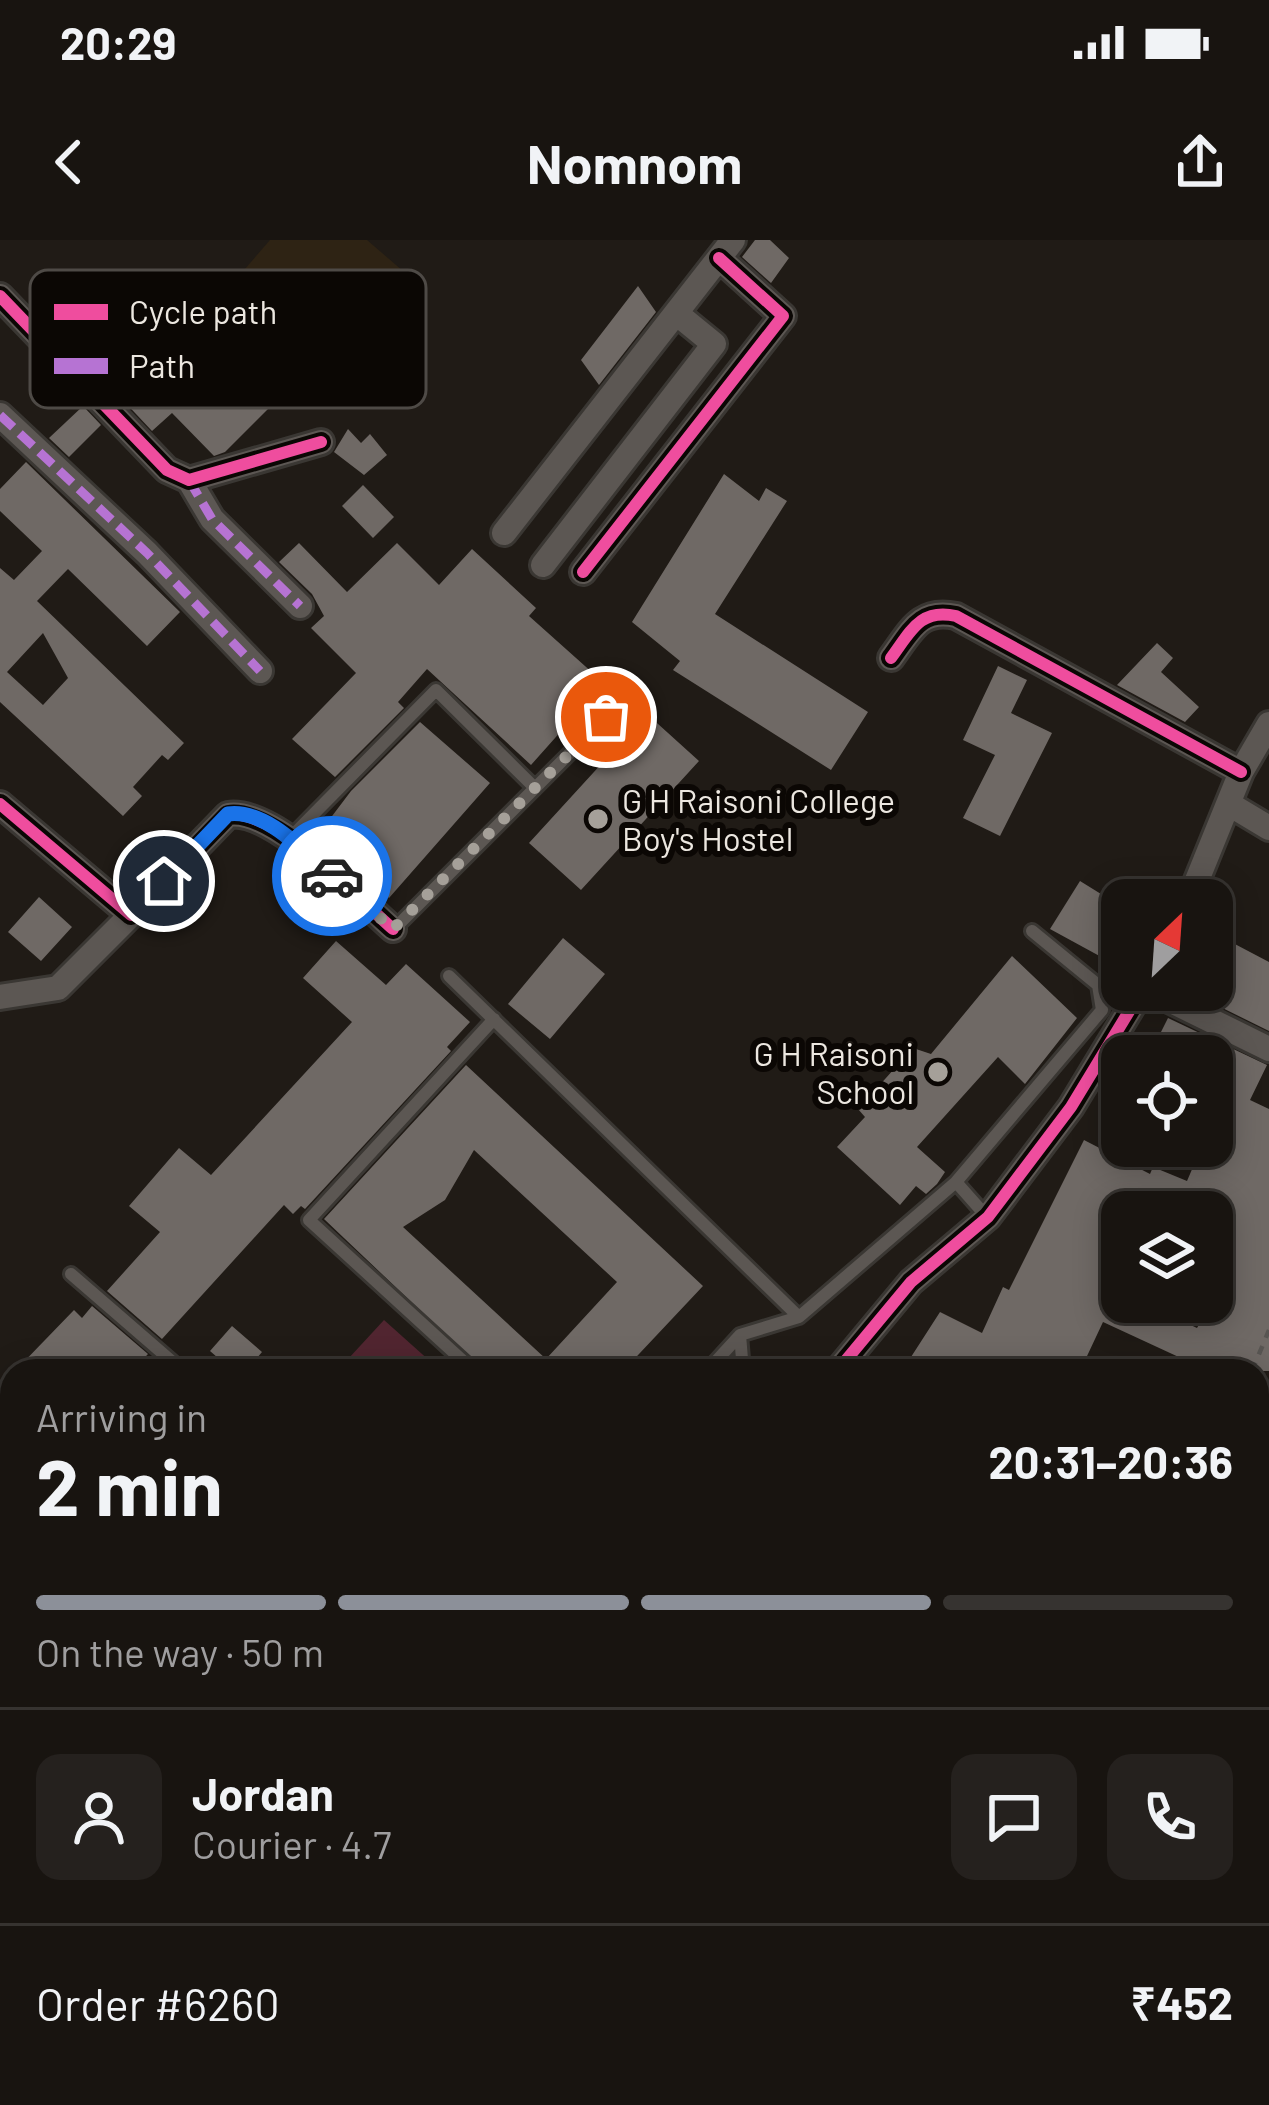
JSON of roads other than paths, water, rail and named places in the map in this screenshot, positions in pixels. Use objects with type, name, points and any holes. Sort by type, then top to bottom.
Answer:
[{"type":"street","points":[[503,533],[726,249],[784,316],[583,572]]},
{"type":"street","points":[[0,296],[30,327]]},
{"type":"street","points":[[543,565],[714,344],[676,314]]},
{"type":"street","points":[[107,408],[167,470],[189,480],[212,519],[301,606]]},
{"type":"street","points":[[0,415],[147,553],[260,671]]},
{"type":"street","points":[[189,480],[321,442]]},
{"type":"street","points":[[891,658],[921,618],[936,611],[956,616],[1241,772]]},
{"type":"street","points":[[1198,879],[1241,772],[1269,724]]},
{"type":"street","points":[[0,804],[131,915]]},
{"type":"street","points":[[1228,804],[1269,828]]},
{"type":"street","points":[[0,997],[58,988],[228,814],[255,817],[290,839],[393,929]]},
{"type":"street","points":[[847,1359],[911,1282],[988,1217],[1071,1107],[1133,1011]]},
{"type":"street","points":[[1190,1011],[1269,1049]]},
{"type":"lane","points":[[290,839],[436,691],[535,788]]},
{"type":"lane","points":[[393,929],[606,717]]},
{"type":"lane","points":[[718,1359],[740,1335],[799,1316],[956,1182],[1102,1010],[1105,999],[1098,985],[1032,931]]},
{"type":"lane","points":[[449,976],[799,1316]]},
{"type":"lane","points":[[461,1359],[309,1220],[494,1019]]},
{"type":"lane","points":[[956,1182],[988,1217]]},
{"type":"lane","points":[[71,1274],[169,1359]]},
{"type":"lane","points":[[740,1335],[742,1359]]},
{"type":"place","name":"G H Raisoni College Boy's Hostel","points":[[598,819]]},
{"type":"place","name":"G H Raisoni School","points":[[938,1072]]}]
